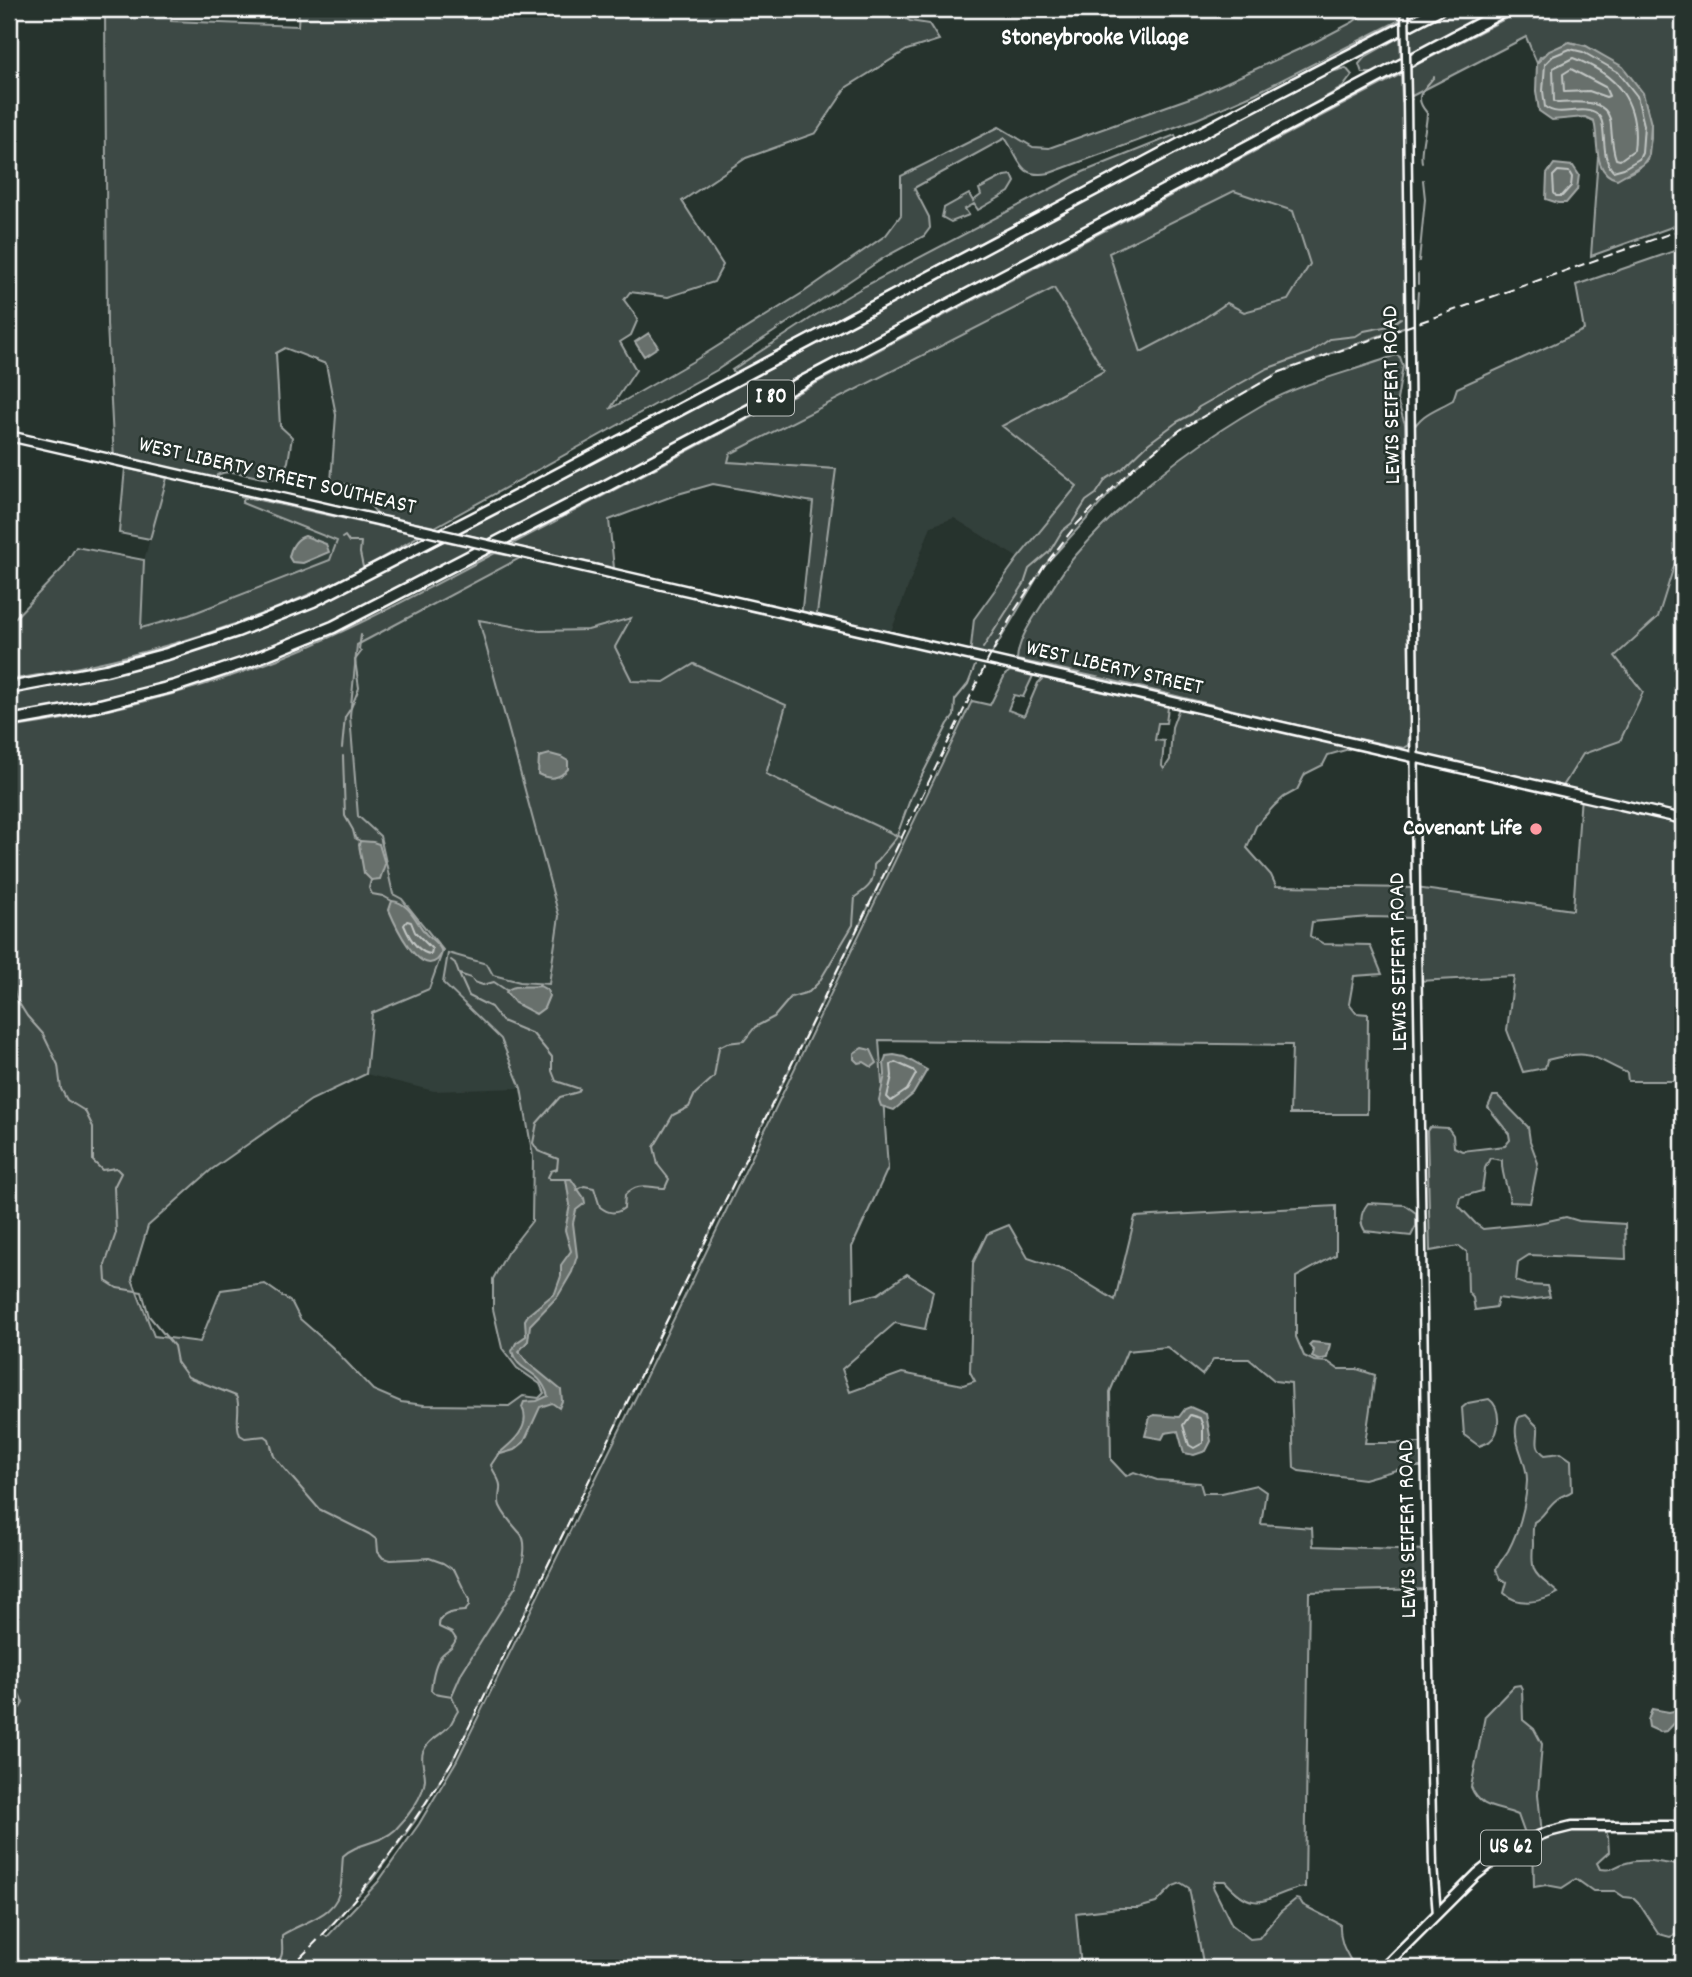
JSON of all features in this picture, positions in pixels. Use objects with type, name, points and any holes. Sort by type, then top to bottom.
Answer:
[{"type":"highway","name":"I 80","points":[[9,688],[106,670],[167,654],[237,631],[313,601],[1439,9]]},
{"type":"highway","name":"I 80","points":[[9,721],[100,705],[174,686],[247,662],[333,627],[604,487],[1507,9]]},
{"type":"main road","name":"WEST LIBERTY STREET SOUTHEAST","points":[[9,436],[536,556]]},
{"type":"main road","name":"WEST LIBERTY STREET","points":[[536,556],[1683,819]]},
{"type":"main road","name":"US 62","points":[[1383,1968],[1496,1857],[1513,1846],[1548,1832],[1586,1825],[1683,1826]]},
{"type":"street","name":"LEWIS SEIFERT ROAD","points":[[1405,9],[1430,1730],[1433,1866],[1437,1914]]},
{"type":"shaded area","points":[[105,9],[170,9],[171,21],[298,26],[299,9],[888,9],[910,21],[929,24],[939,40],[907,50],[847,87],[816,133],[746,158],[682,201],[723,265],[714,282],[668,297],[630,292],[624,300],[638,319],[631,335],[620,342],[636,370],[610,409],[697,359],[804,292],[886,235],[901,215],[901,176],[999,127],[1033,147],[1049,148],[1201,94],[1315,42],[1353,22],[1370,9],[1400,9],[1400,20],[1256,93],[1197,119],[1050,173],[1032,173],[1026,170],[1005,138],[914,188],[929,217],[930,228],[924,236],[885,257],[717,370],[435,527],[378,515],[355,486],[331,482],[336,415],[326,364],[285,348],[276,353],[280,426],[292,437],[288,462],[280,477],[272,479],[232,472],[217,475],[214,483],[114,460],[107,324]]},
{"type":"shaded area","points":[[1448,9],[1499,9],[1410,56],[1409,32]]},
{"type":"shaded area","points":[[1524,9],[1683,9],[1683,223],[1591,256],[1598,156],[1603,169],[1621,174],[1635,170],[1647,161],[1651,124],[1601,55],[1586,46],[1569,42],[1540,57],[1537,63],[1526,37],[1410,97],[1410,68]]},
{"type":"shaded area","points":[[1400,37],[1401,60],[1375,73],[1362,73],[1359,64],[1365,57]]},
{"type":"shaded area","points":[[1346,68],[1352,75],[1343,87],[1234,149],[494,541],[458,533],[1218,130],[1328,73]]},
{"type":"shaded area","points":[[1401,74],[1402,101],[1407,100],[1409,325],[1280,372],[1180,430],[1133,468],[1044,566],[988,660],[970,656],[974,619],[1018,558],[1077,486],[1002,426],[1104,371],[1054,288],[730,454],[728,462],[836,469],[816,621],[801,618],[813,502],[713,484],[678,494],[609,520],[614,568],[510,545]],"holes":[[[1234,191],[1293,211],[1310,264],[1288,300],[1244,312],[1227,303],[1200,321],[1141,352],[1109,253]]]},
{"type":"shaded area","points":[[1175,135],[1177,139],[735,373],[732,370],[865,286],[1083,172]]},
{"type":"shaded area","points":[[1012,175],[1015,182],[1009,192],[978,210],[974,204],[965,209],[969,215],[951,222],[942,217],[944,208],[969,194],[973,201],[981,195],[979,189],[1004,176]]},
{"type":"shaded area","points":[[1234,191],[1293,211],[1310,264],[1288,300],[1244,312],[1227,303],[1200,321],[1141,352],[1109,253]]},
{"type":"shaded area","points":[[1683,248],[1683,564],[1675,563],[1658,617],[1615,656],[1643,692],[1620,741],[1583,754],[1560,791],[1415,757],[1411,433],[1424,416],[1453,400],[1457,388],[1584,330],[1576,285]]},
{"type":"shaded area","points":[[1055,287],[1105,372],[1002,426],[1077,486],[1018,558],[954,518],[931,526],[889,637],[988,660],[902,838],[766,774],[786,705],[694,664],[664,682],[632,682],[615,647],[630,618],[588,630],[540,631],[479,620],[559,916],[549,985],[520,982],[493,975],[460,1001],[501,1039],[521,1088],[434,1091],[366,1074],[372,1013],[429,989],[419,918],[402,899],[393,894],[380,836],[358,816],[350,716],[357,645],[520,558],[671,594],[679,590],[815,621],[836,469],[727,462],[730,454]]},
{"type":"shaded area","points":[[1396,355],[1400,357],[1403,366],[1397,400],[1405,424],[1410,727],[1408,746],[1404,748],[1355,738],[1017,660],[1026,630],[1071,560],[1117,512],[1163,472],[1212,436],[1262,405],[1311,384]]},
{"type":"shaded area","points":[[125,468],[167,478],[150,539],[119,533]]},
{"type":"shaded area","points":[[167,478],[245,497],[243,503],[338,541],[330,560],[189,615],[140,628],[144,560]]},
{"type":"shaded area","points":[[245,497],[420,535],[373,563],[324,587],[222,628],[116,659],[9,680],[9,624],[63,568],[76,547],[144,560],[141,628],[189,615],[330,560],[337,541],[242,503]]},
{"type":"shaded area","points":[[444,541],[477,548],[340,619],[300,636],[178,679],[94,700],[9,716],[9,694],[157,661],[229,639],[319,603]]},
{"type":"shaded area","points":[[495,553],[520,558],[357,645],[350,716],[358,816],[380,836],[393,894],[402,899],[443,950],[429,989],[372,1013],[366,1074],[311,1100],[211,1170],[148,1226],[132,1279],[154,1336],[200,1342],[221,1290],[265,1284],[292,1303],[300,1319],[332,1347],[373,1390],[401,1402],[424,1405],[509,1406],[523,1396],[539,1398],[544,1393],[540,1384],[517,1368],[502,1348],[493,1309],[493,1279],[507,1253],[532,1221],[533,1157],[521,1088],[501,1039],[443,983],[448,953],[487,964],[493,975],[520,982],[549,984],[559,916],[479,620],[540,631],[588,630],[631,618],[615,647],[632,681],[664,682],[694,664],[786,705],[766,774],[902,838],[453,1760],[415,1821],[372,1880],[323,1934],[327,1937],[378,1882],[419,1824],[457,1760],[639,1391],[972,701],[990,705],[1005,675],[1010,671],[1033,676],[1023,697],[1014,695],[1008,710],[1024,716],[1038,683],[1043,678],[1168,707],[1166,723],[1158,723],[1155,740],[1164,741],[1164,769],[1170,760],[1172,727],[1179,708],[1349,747],[1328,755],[1323,765],[1305,774],[1297,790],[1284,797],[1256,826],[1247,848],[1271,875],[1276,886],[1416,888],[1573,910],[1581,795],[1683,819],[1683,1144],[1677,1081],[1628,1081],[1627,1073],[1596,1058],[1582,1055],[1547,1060],[1545,1068],[1523,1072],[1507,1030],[1514,976],[1418,981],[1416,918],[1369,917],[1312,922],[1310,936],[1324,944],[1370,945],[1382,974],[1354,976],[1349,1004],[1356,1013],[1368,1014],[1367,1114],[1290,1114],[1292,1045],[879,1040],[888,1168],[852,1247],[853,1300],[878,1294],[907,1274],[933,1291],[925,1329],[895,1323],[842,1369],[850,1392],[902,1373],[963,1385],[975,1381],[970,1372],[973,1263],[987,1234],[1009,1225],[1028,1258],[1069,1272],[1115,1300],[1135,1217],[1336,1206],[1336,1255],[1296,1277],[1296,1337],[1304,1356],[1314,1361],[1328,1362],[1338,1369],[1357,1369],[1375,1375],[1365,1443],[1426,1443],[1426,1467],[1407,1467],[1364,1479],[1299,1471],[1294,1468],[1291,1383],[1275,1381],[1249,1359],[1214,1359],[1202,1375],[1167,1347],[1127,1351],[1110,1392],[1111,1460],[1126,1476],[1134,1472],[1157,1480],[1200,1483],[1203,1493],[1222,1493],[1256,1485],[1266,1492],[1261,1524],[1312,1528],[1313,1546],[1427,1550],[1428,1589],[1309,1592],[1305,1887],[1255,1901],[1237,1893],[1225,1881],[1215,1881],[1213,1887],[1232,1925],[1250,1939],[1259,1938],[1280,1912],[1296,1899],[1300,1900],[1303,1905],[1340,1924],[1342,1942],[1355,1968],[1204,1968],[1189,1888],[1181,1883],[1173,1886],[1156,1903],[1138,1908],[1076,1913],[1081,1968],[9,1968],[9,728],[86,715],[162,697],[274,661],[404,601]]},
{"type":"shaded area","points":[[1675,563],[1683,564],[1683,819],[1560,791],[1583,754],[1620,740],[1615,656],[1658,617]]},
{"type":"shaded area","points":[[1493,1096],[1498,1096],[1528,1127],[1538,1163],[1530,1203],[1510,1202],[1502,1160],[1490,1158],[1485,1168],[1482,1191],[1460,1197],[1458,1205],[1483,1229],[1534,1224],[1566,1217],[1579,1221],[1625,1224],[1626,1259],[1529,1255],[1518,1262],[1516,1281],[1527,1285],[1547,1286],[1550,1297],[1521,1301],[1498,1298],[1496,1307],[1475,1310],[1473,1298],[1468,1292],[1467,1252],[1459,1246],[1430,1251],[1427,1131],[1430,1127],[1448,1128],[1453,1135],[1454,1147],[1462,1151],[1505,1146],[1510,1140],[1509,1134],[1488,1107]]},
{"type":"shaded area","points":[[1368,1203],[1405,1205],[1416,1213],[1416,1226],[1411,1236],[1365,1231],[1362,1217]]},
{"type":"shaded area","points":[[1489,1399],[1496,1408],[1498,1426],[1494,1437],[1479,1446],[1464,1435],[1462,1408],[1468,1403]]},
{"type":"shaded area","points":[[1526,1415],[1538,1427],[1538,1446],[1541,1452],[1545,1455],[1561,1453],[1571,1460],[1572,1491],[1558,1498],[1534,1522],[1534,1569],[1540,1578],[1558,1593],[1530,1602],[1516,1600],[1504,1593],[1507,1582],[1500,1579],[1496,1570],[1512,1543],[1523,1508],[1527,1481],[1517,1441],[1516,1425],[1519,1417]]},
{"type":"shaded area","points":[[1520,1685],[1523,1720],[1534,1729],[1542,1744],[1538,1794],[1542,1834],[1572,1826],[1605,1829],[1609,1852],[1597,1863],[1600,1869],[1611,1869],[1640,1861],[1683,1866],[1683,1932],[1670,1937],[1659,1934],[1634,1898],[1624,1897],[1615,1891],[1593,1891],[1576,1879],[1562,1888],[1546,1885],[1534,1887],[1533,1838],[1527,1840],[1518,1815],[1485,1804],[1471,1787],[1485,1716],[1514,1686]]},
{"type":"water","points":[[1569,42],[1586,46],[1623,67],[1643,93],[1651,124],[1649,155],[1643,164],[1617,179],[1609,176],[1600,163],[1594,121],[1585,117],[1552,120],[1539,111],[1536,91],[1537,63],[1549,51]]},
{"type":"water","points":[[1554,164],[1573,166],[1579,175],[1577,190],[1566,203],[1546,199],[1547,174]]},
{"type":"water","points":[[649,333],[658,347],[644,356],[635,342]]},
{"type":"water","points":[[305,536],[326,544],[329,552],[303,563],[292,562],[289,557],[292,547]]},
{"type":"water","points":[[550,754],[568,761],[568,769],[554,778],[538,774],[539,757]]},
{"type":"water","points":[[360,841],[379,844],[385,864],[380,879],[371,880],[364,873]]},
{"type":"water","points":[[392,901],[408,909],[438,946],[441,953],[437,960],[430,963],[422,961],[408,945],[389,910]]},
{"type":"water","points":[[540,986],[547,990],[549,996],[544,1008],[536,1014],[515,1003],[506,992],[517,987]]},
{"type":"water","points":[[862,1048],[871,1050],[877,1063],[872,1067],[854,1059],[854,1053]]},
{"type":"water","points":[[886,1056],[904,1057],[927,1070],[913,1094],[894,1110],[881,1106],[879,1100]]},
{"type":"water","points":[[566,1179],[571,1179],[585,1203],[576,1210],[573,1223],[577,1256],[572,1272],[558,1296],[530,1325],[528,1341],[519,1351],[527,1362],[561,1390],[562,1401],[559,1408],[552,1403],[540,1407],[524,1442],[514,1450],[497,1455],[519,1434],[524,1421],[524,1402],[537,1401],[548,1396],[539,1380],[519,1364],[512,1351],[516,1343],[526,1336],[525,1320],[528,1315],[555,1293],[561,1276],[561,1265],[571,1251],[565,1230],[570,1205]]},
{"type":"water","points":[[1312,1342],[1330,1344],[1327,1358],[1318,1360],[1312,1357],[1314,1351],[1309,1345]]},
{"type":"water","points":[[1190,1407],[1206,1414],[1211,1441],[1206,1451],[1194,1455],[1184,1453],[1178,1431],[1165,1433],[1162,1439],[1145,1436],[1150,1417],[1179,1417]]},
{"type":"water","points":[[14,1688],[23,1703],[20,1708],[9,1706],[9,1691]]},
{"type":"water","points":[[1652,1709],[1669,1712],[1683,1709],[1683,1714],[1667,1731],[1660,1732],[1649,1727],[1648,1720]]},
{"type":"waterway","points":[[1422,162],[1427,113],[1420,98],[1434,77]]},
{"type":"waterway","points":[[1419,261],[1425,199],[1423,180]]},
{"type":"waterway","points":[[1418,274],[1418,284]]},
{"type":"waterway","points":[[1417,307],[1418,292]]},
{"type":"waterway","points":[[983,648],[1024,584],[1029,569],[1050,551],[1062,531],[1072,523],[1086,501],[1096,494],[1106,479],[1122,469],[1149,443],[1199,407],[1266,369],[1310,353],[1330,339],[1356,336],[1364,331],[1389,326],[1401,318]]},
{"type":"waterway","points":[[342,538],[345,536],[349,542],[361,542],[363,567]]},
{"type":"waterway","points":[[342,748],[345,717],[359,688],[355,660],[361,652],[361,635]]},
{"type":"waterway","points":[[577,1190],[584,1186],[594,1188],[600,1207],[615,1212],[624,1208],[625,1195],[634,1188],[665,1188],[669,1179],[658,1165],[654,1147],[673,1115],[689,1107],[695,1094],[714,1077],[719,1047],[744,1041],[755,1027],[774,1017],[791,997],[809,992],[819,982],[853,925],[855,897],[870,884],[874,865],[896,838],[911,797],[954,716],[955,700],[968,684],[975,666]]},
{"type":"waterway","points":[[343,756],[345,816],[355,838],[360,841]]},
{"type":"waterway","points":[[371,880],[369,888],[372,894],[392,901]]},
{"type":"waterway","points":[[451,960],[459,974],[483,985],[494,982],[506,990]]},
{"type":"waterway","points":[[459,974],[469,996],[491,1007],[502,1021],[533,1034],[552,1057],[552,1071],[556,1081],[580,1089],[560,1097],[537,1123],[533,1143],[538,1151],[558,1159],[557,1169],[551,1171],[548,1177],[565,1179]]},
{"type":"waterway","points":[[9,976],[17,1000],[43,1034],[58,1065],[61,1089],[67,1100],[85,1111],[93,1127],[93,1161],[102,1170],[116,1168],[121,1173],[114,1187],[116,1233],[105,1265],[106,1281],[117,1288],[142,1292],[149,1316],[174,1346],[177,1362],[188,1377],[236,1396],[240,1435],[245,1438],[265,1436],[269,1439],[274,1456],[319,1509],[377,1540],[378,1552],[383,1558],[429,1558],[443,1563],[455,1571],[469,1600],[465,1611],[447,1614],[439,1622],[439,1627],[452,1633],[456,1639],[437,1663],[431,1690],[452,1696],[458,1711],[450,1725],[428,1744],[423,1752],[425,1779],[418,1799],[405,1819],[389,1835],[355,1848],[343,1856],[339,1895],[334,1904],[319,1916],[282,1935],[281,1956],[271,1968]]},
{"type":"waterway","points":[[452,1695],[462,1672],[516,1586],[523,1558],[523,1538],[506,1517],[499,1503],[500,1485],[491,1465],[499,1453]]},
{"type":"railway","points":[[289,1968],[336,1920],[378,1870],[453,1760],[988,660],[1015,610],[1044,566],[1077,524],[1133,468],[1180,430],[1280,372],[1683,229]]},
{"type":"place","name":"Covenant Life","points":[[1536,829]]},
{"type":"district","name":"Stoneybrooke Village","points":[[1095,39]]}]
